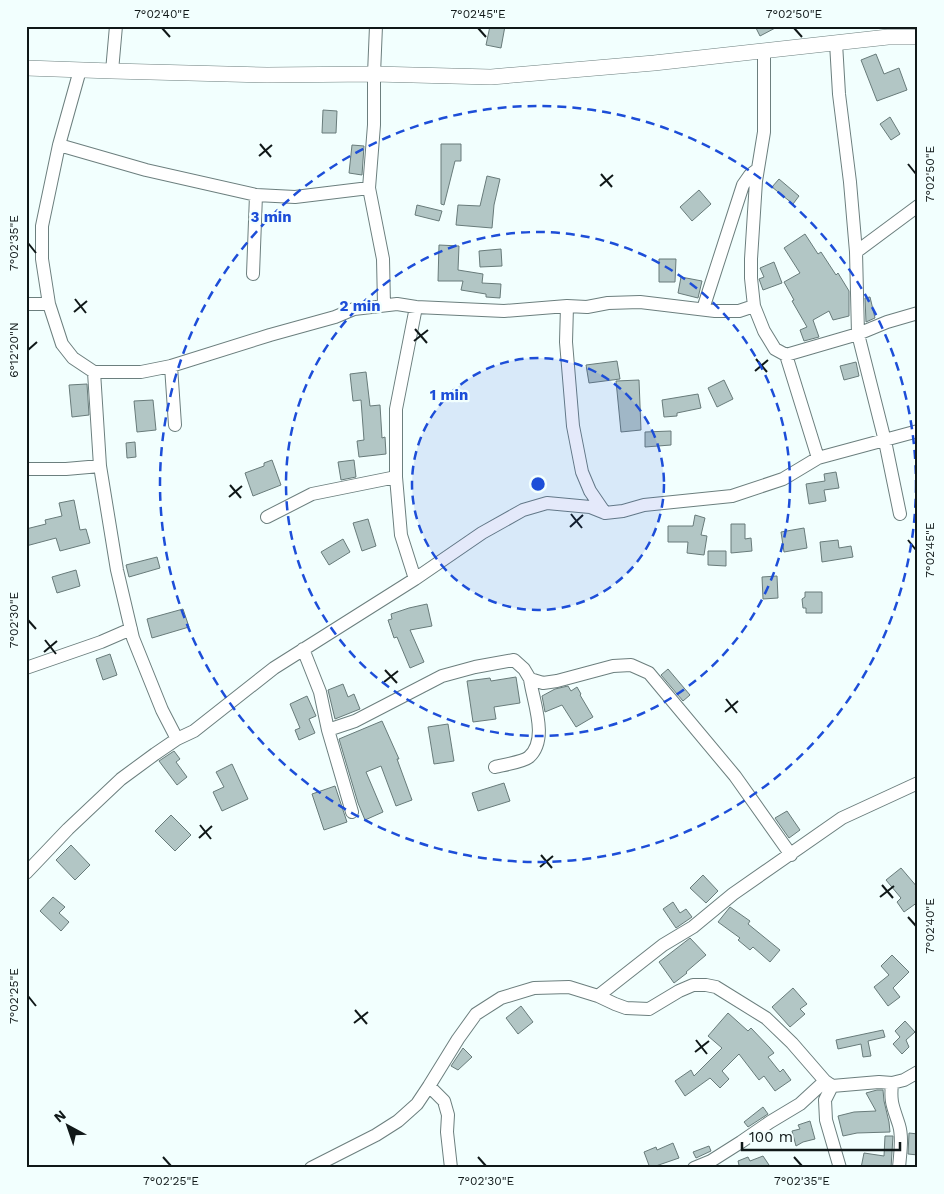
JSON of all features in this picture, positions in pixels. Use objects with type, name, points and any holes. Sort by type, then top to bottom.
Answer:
[{"type":"main road","points":[[26,68],[112,72],[267,75],[374,74],[491,77],[654,63],[888,37],[918,37]]},
{"type":"street","points":[[112,72],[116,26]]},
{"type":"street","points":[[376,26],[374,125],[369,188],[383,259],[384,305]]},
{"type":"street","points":[[836,43],[839,94],[850,182],[856,252],[858,334],[885,441],[900,514]]},
{"type":"street","points":[[764,50],[764,132],[758,169],[751,259],[754,306],[764,331],[776,349],[786,355],[818,458]]},
{"type":"street","points":[[80,70],[59,146],[42,226],[42,259],[49,304],[62,344],[73,358],[94,372],[141,372],[171,366],[335,317],[354,309],[384,305],[397,304],[416,307],[504,310],[567,306],[587,307],[608,303],[640,302],[715,311],[739,311],[754,306]]},
{"type":"street","points":[[59,146],[146,170],[256,195],[294,197],[369,188]]},
{"type":"street","points":[[703,309],[743,185],[750,175],[758,169]]},
{"type":"street","points":[[253,274],[256,195]]},
{"type":"street","points":[[856,252],[918,206]]},
{"type":"street","points":[[26,304],[49,304]]},
{"type":"street","points":[[567,306],[566,342],[573,426],[585,478],[590,491],[605,513]]},
{"type":"street","points":[[415,579],[401,535],[396,477],[396,409],[416,307]]},
{"type":"street","points":[[786,355],[858,334],[887,322],[918,313]]},
{"type":"street","points":[[171,366],[175,425]]},
{"type":"street","points":[[94,372],[100,466],[117,570],[131,630],[162,710],[177,739]]},
{"type":"street","points":[[26,873],[68,829],[121,779],[177,739],[194,730],[274,668],[415,579],[482,533],[523,510],[547,503],[590,507],[605,513],[624,511],[644,505],[732,496],[783,479],[818,458],[918,431]]},
{"type":"street","points":[[26,470],[100,466]]},
{"type":"street","points":[[267,517],[312,494],[396,477]]},
{"type":"street","points":[[26,668],[131,630]]},
{"type":"street","points":[[303,649],[320,692],[328,730],[352,812]]},
{"type":"street","points":[[328,730],[355,721],[442,676],[475,667],[514,660],[524,669],[530,679],[538,721],[538,743],[528,758],[495,767]]},
{"type":"street","points":[[530,679],[543,683],[613,666],[631,665],[649,673],[735,776],[791,855]]},
{"type":"street","points":[[598,996],[663,945],[693,926],[733,894],[842,818],[918,784]]},
{"type":"street","points":[[312,1168],[376,1136],[398,1121],[416,1104],[430,1086],[458,1039],[476,1014],[501,998],[534,988],[569,987],[598,996],[626,1008],[649,1009],[693,985],[706,984],[716,987],[766,1018],[829,1083]]},
{"type":"street","points":[[694,1168],[710,1161],[800,1104],[829,1083],[892,1083],[904,1080],[918,1072]]},
{"type":"street","points":[[829,1083],[825,1100],[826,1120],[840,1168]]},
{"type":"street","points":[[892,1083],[891,1099],[899,1126],[901,1152],[898,1168]]},
{"type":"street","points":[[430,1086],[444,1101],[448,1115],[447,1132],[451,1168]]},
{"type":"building","points":[[490,26],[505,26],[501,48],[486,45]]},
{"type":"building","points":[[755,26],[779,26],[760,36]]},
{"type":"building","points":[[876,54],[884,74],[899,68],[907,90],[877,101],[861,60]]},
{"type":"building","points":[[323,110],[337,111],[336,133],[322,133]]},
{"type":"building","points":[[890,117],[900,134],[891,140],[880,124]]},
{"type":"building","points":[[441,144],[461,144],[461,161],[455,161],[444,205],[441,204]]},
{"type":"building","points":[[352,145],[364,146],[362,175],[349,173]]},
{"type":"building","points":[[487,176],[500,179],[494,205],[492,228],[456,225],[458,205],[480,206]]},
{"type":"building","points":[[779,179],[799,196],[793,204],[772,187]]},
{"type":"building","points":[[699,190],[711,204],[692,221],[680,207]]},
{"type":"building","points":[[417,205],[442,211],[439,221],[415,215]]},
{"type":"building","points":[[805,234],[818,254],[821,252],[836,275],[838,273],[849,291],[849,316],[833,320],[829,311],[813,320],[819,337],[804,341],[800,330],[807,327],[792,301],[794,300],[784,282],[800,273],[784,248]]},
{"type":"building","points":[[439,245],[459,246],[458,270],[483,274],[482,283],[501,284],[500,298],[486,297],[486,294],[461,290],[463,281],[438,281]]},
{"type":"building","points":[[501,249],[502,266],[480,267],[479,251]]},
{"type":"building","points":[[659,259],[676,259],[675,282],[659,282]]},
{"type":"building","points":[[774,262],[782,283],[763,290],[759,279],[764,277],[760,268]]},
{"type":"building","points":[[681,277],[702,281],[698,298],[678,293]]},
{"type":"building","points":[[870,297],[875,318],[866,322],[865,298]]},
{"type":"building","points":[[617,361],[620,379],[589,383],[586,365]]},
{"type":"building","points":[[856,362],[859,376],[844,380],[840,366]]},
{"type":"building","points":[[366,372],[370,406],[380,405],[382,438],[385,437],[386,454],[359,457],[357,441],[364,440],[361,400],[353,401],[350,374]]},
{"type":"building","points":[[639,380],[641,430],[621,432],[616,381]]},
{"type":"building","points":[[724,380],[733,399],[717,407],[708,388]]},
{"type":"building","points":[[87,384],[89,415],[72,417],[69,385]]},
{"type":"building","points":[[698,394],[701,408],[677,413],[677,416],[664,417],[662,400]]},
{"type":"building","points":[[153,400],[156,430],[137,432],[134,401]]},
{"type":"building","points":[[671,431],[671,445],[645,447],[645,432]]},
{"type":"building","points":[[135,442],[136,457],[127,458],[126,443]]},
{"type":"building","points":[[272,460],[281,485],[253,496],[245,473],[264,466],[264,463]]},
{"type":"building","points":[[354,460],[356,477],[341,480],[338,462]]},
{"type":"building","points":[[836,472],[839,488],[824,490],[826,501],[809,504],[806,484],[825,481],[824,474]]},
{"type":"building","points":[[74,500],[80,530],[86,529],[90,543],[60,551],[56,538],[26,546],[26,529],[46,524],[45,520],[62,516],[59,503]]},
{"type":"building","points":[[695,515],[705,518],[701,535],[707,536],[704,555],[687,553],[688,542],[668,542],[668,526],[693,526]]},
{"type":"building","points":[[368,519],[376,546],[362,551],[353,523]]},
{"type":"building","points":[[731,524],[745,524],[745,539],[751,538],[752,551],[731,553]]},
{"type":"building","points":[[804,528],[807,548],[784,552],[781,532]]},
{"type":"building","points":[[343,539],[350,552],[329,565],[321,552]]},
{"type":"building","points":[[838,540],[839,548],[851,546],[853,557],[822,562],[820,542]]},
{"type":"building","points":[[708,551],[726,551],[726,566],[708,565]]},
{"type":"building","points":[[157,557],[160,568],[129,577],[126,565]]},
{"type":"building","points":[[76,570],[80,586],[57,593],[52,577]]},
{"type":"building","points":[[777,576],[778,598],[763,599],[762,577]]},
{"type":"building","points":[[805,592],[822,592],[822,613],[806,613],[806,608],[803,608],[802,599],[805,597]]},
{"type":"building","points":[[427,604],[432,626],[410,630],[424,662],[410,668],[397,637],[394,638],[388,620],[392,619],[391,614]]},
{"type":"building","points":[[183,609],[189,627],[152,638],[147,619]]},
{"type":"building","points":[[110,654],[117,675],[103,680],[96,659]]},
{"type":"building","points":[[668,669],[690,695],[683,701],[661,675]]},
{"type":"building","points":[[516,677],[520,703],[494,707],[496,719],[473,722],[467,681],[490,678],[491,681]]},
{"type":"building","points":[[343,684],[348,697],[354,694],[360,709],[335,719],[328,690]]},
{"type":"building","points":[[568,686],[571,691],[577,687],[593,717],[576,727],[562,705],[545,712],[542,696],[555,689]]},
{"type":"building","points":[[307,696],[316,716],[309,719],[315,733],[299,740],[295,730],[300,728],[290,704]]},
{"type":"building","points":[[382,721],[399,759],[397,759],[412,800],[396,806],[381,766],[366,772],[383,812],[365,820],[339,739]]},
{"type":"building","points":[[448,724],[454,761],[434,764],[428,727]]},
{"type":"building","points":[[174,751],[180,759],[176,762],[187,777],[177,785],[159,761]]},
{"type":"building","points":[[232,764],[248,799],[222,811],[213,792],[224,787],[216,772]]},
{"type":"building","points":[[504,783],[510,801],[478,811],[472,793]]},
{"type":"building","points":[[335,786],[347,822],[324,830],[312,794]]},
{"type":"building","points":[[787,811],[800,830],[789,838],[775,818]]},
{"type":"building","points":[[171,815],[191,835],[175,851],[155,831]]},
{"type":"building","points":[[71,845],[90,865],[75,880],[56,860]]},
{"type":"building","points":[[901,868],[918,888],[918,902],[904,912],[897,902],[901,898],[886,880]]},
{"type":"building","points":[[703,875],[718,891],[706,903],[690,888]]},
{"type":"building","points":[[53,897],[65,907],[59,913],[69,922],[61,931],[40,911]]},
{"type":"building","points":[[673,902],[680,913],[686,909],[692,917],[676,928],[663,909]]},
{"type":"building","points":[[730,907],[750,921],[748,924],[780,950],[770,962],[753,947],[750,950],[738,940],[740,938],[718,922]]},
{"type":"building","points":[[690,938],[706,955],[674,983],[659,962]]},
{"type":"building","points":[[892,955],[909,972],[893,988],[900,997],[888,1006],[874,987],[889,975],[881,966]]},
{"type":"building","points":[[793,988],[807,1004],[800,1009],[805,1014],[790,1027],[772,1007]]},
{"type":"building","points":[[521,1006],[533,1022],[518,1034],[506,1018]]},
{"type":"building","points":[[728,1013],[748,1031],[751,1028],[770,1048],[774,1053],[768,1057],[780,1072],[783,1069],[791,1080],[775,1091],[764,1076],[759,1080],[739,1054],[722,1071],[729,1079],[720,1088],[710,1078],[685,1096],[675,1081],[691,1070],[694,1076],[722,1048],[708,1036]]},
{"type":"building","points":[[905,1021],[915,1032],[906,1040],[909,1047],[902,1054],[893,1044],[900,1037],[895,1031]]},
{"type":"building","points":[[883,1030],[885,1037],[868,1041],[871,1056],[863,1057],[861,1044],[838,1049],[836,1040]]},
{"type":"building","points":[[463,1048],[472,1057],[458,1070],[451,1066]]},
{"type":"building","points":[[883,1090],[890,1132],[857,1133],[843,1136],[838,1116],[854,1112],[876,1111],[866,1093]]},
{"type":"building","points":[[763,1107],[768,1114],[748,1127],[744,1122]]},
{"type":"building","points":[[810,1121],[815,1139],[796,1146],[792,1131],[800,1129],[798,1125]]},
{"type":"building","points":[[909,1133],[918,1134],[918,1155],[908,1154]]},
{"type":"building","points":[[885,1136],[893,1136],[891,1168],[861,1168],[864,1153],[884,1156]]},
{"type":"building","points":[[673,1143],[679,1158],[650,1168],[644,1152],[656,1147],[657,1150]]},
{"type":"building","points":[[709,1146],[711,1151],[696,1158],[693,1152]]},
{"type":"building","points":[[763,1156],[771,1168],[735,1168],[739,1165],[738,1161],[748,1157],[750,1161]]}]
